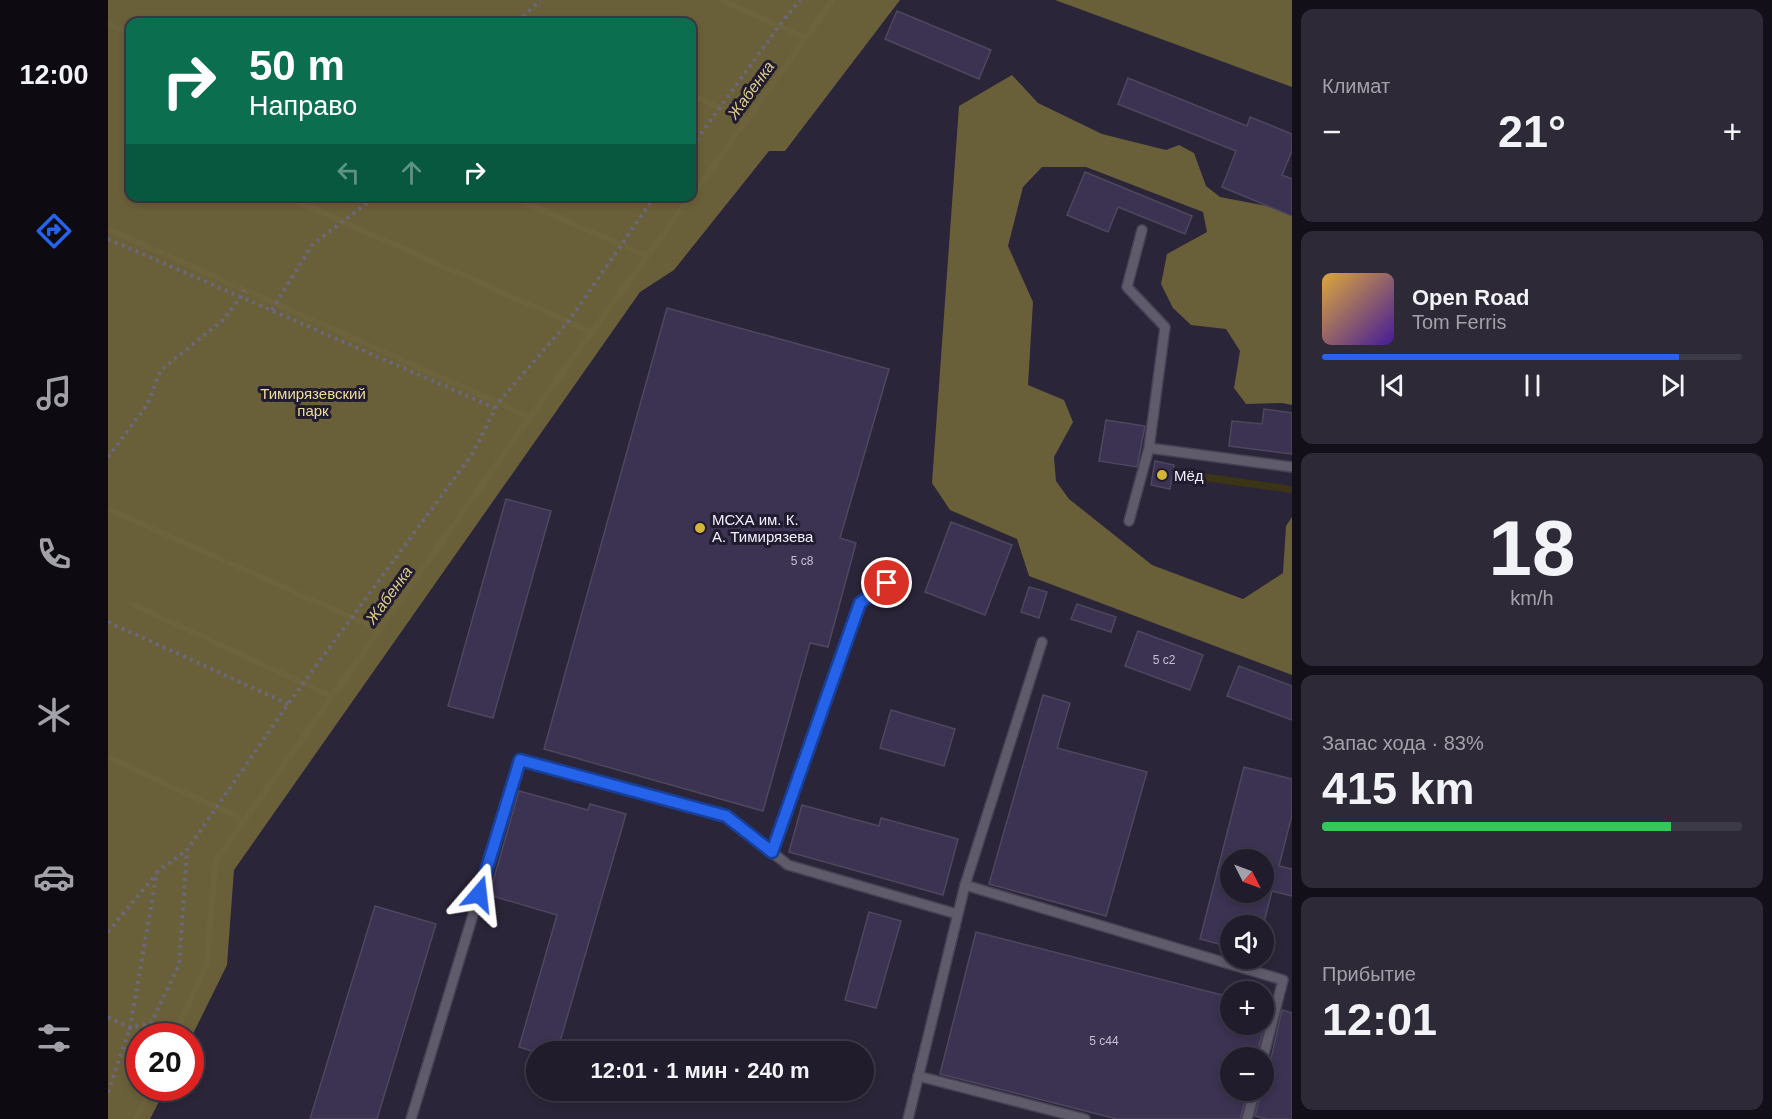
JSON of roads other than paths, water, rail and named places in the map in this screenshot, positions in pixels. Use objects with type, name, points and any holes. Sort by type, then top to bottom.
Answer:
[{"type":"lane","points":[[1129,521],[1149,448],[1165,327],[1127,287],[1142,230]]},
{"type":"lane","points":[[1149,448],[1292,467]]},
{"type":"lane","points":[[772,852],[860,603],[887,583]]},
{"type":"lane","points":[[908,1119],[965,885],[1042,642]]},
{"type":"lane","points":[[411,1119],[520,760],[726,816],[788,865],[957,914]]},
{"type":"lane","points":[[965,885],[1283,980],[1266,1047]]},
{"type":"lane","points":[[918,1076],[1085,1119]]},
{"type":"lane","points":[[1247,1119],[1252,1101]]},
{"type":"waterway","points":[[721,0],[806,38]]},
{"type":"waterway","name":"Жабенка","points":[[696,190],[833,0]]},
{"type":"waterway","points":[[108,23],[126,31]]},
{"type":"waterway","points":[[696,97],[747,120]]},
{"type":"waterway","points":[[296,201],[591,332]]},
{"type":"waterway","points":[[521,201],[648,256]]},
{"type":"waterway","name":"Жабенка","points":[[180,1023],[207,963],[215,862],[530,417],[687,201]]},
{"type":"waterway","points":[[108,229],[530,417]]},
{"type":"waterway","points":[[108,509],[380,630]]},
{"type":"waterway","points":[[134,605],[331,696]]},
{"type":"waterway","points":[[108,757],[244,820]]},
{"type":"waterway","name":"Жабенка","points":[[136,1119],[144,1101]]},
{"type":"place","name":"Мёд","points":[[1162,475]]},
{"type":"place","name":"МСХА им. К. А. Тимирязева","points":[[700,528]]},
{"type":"park label","name":"Тимирязевский парк","points":[[313,402]]}]
